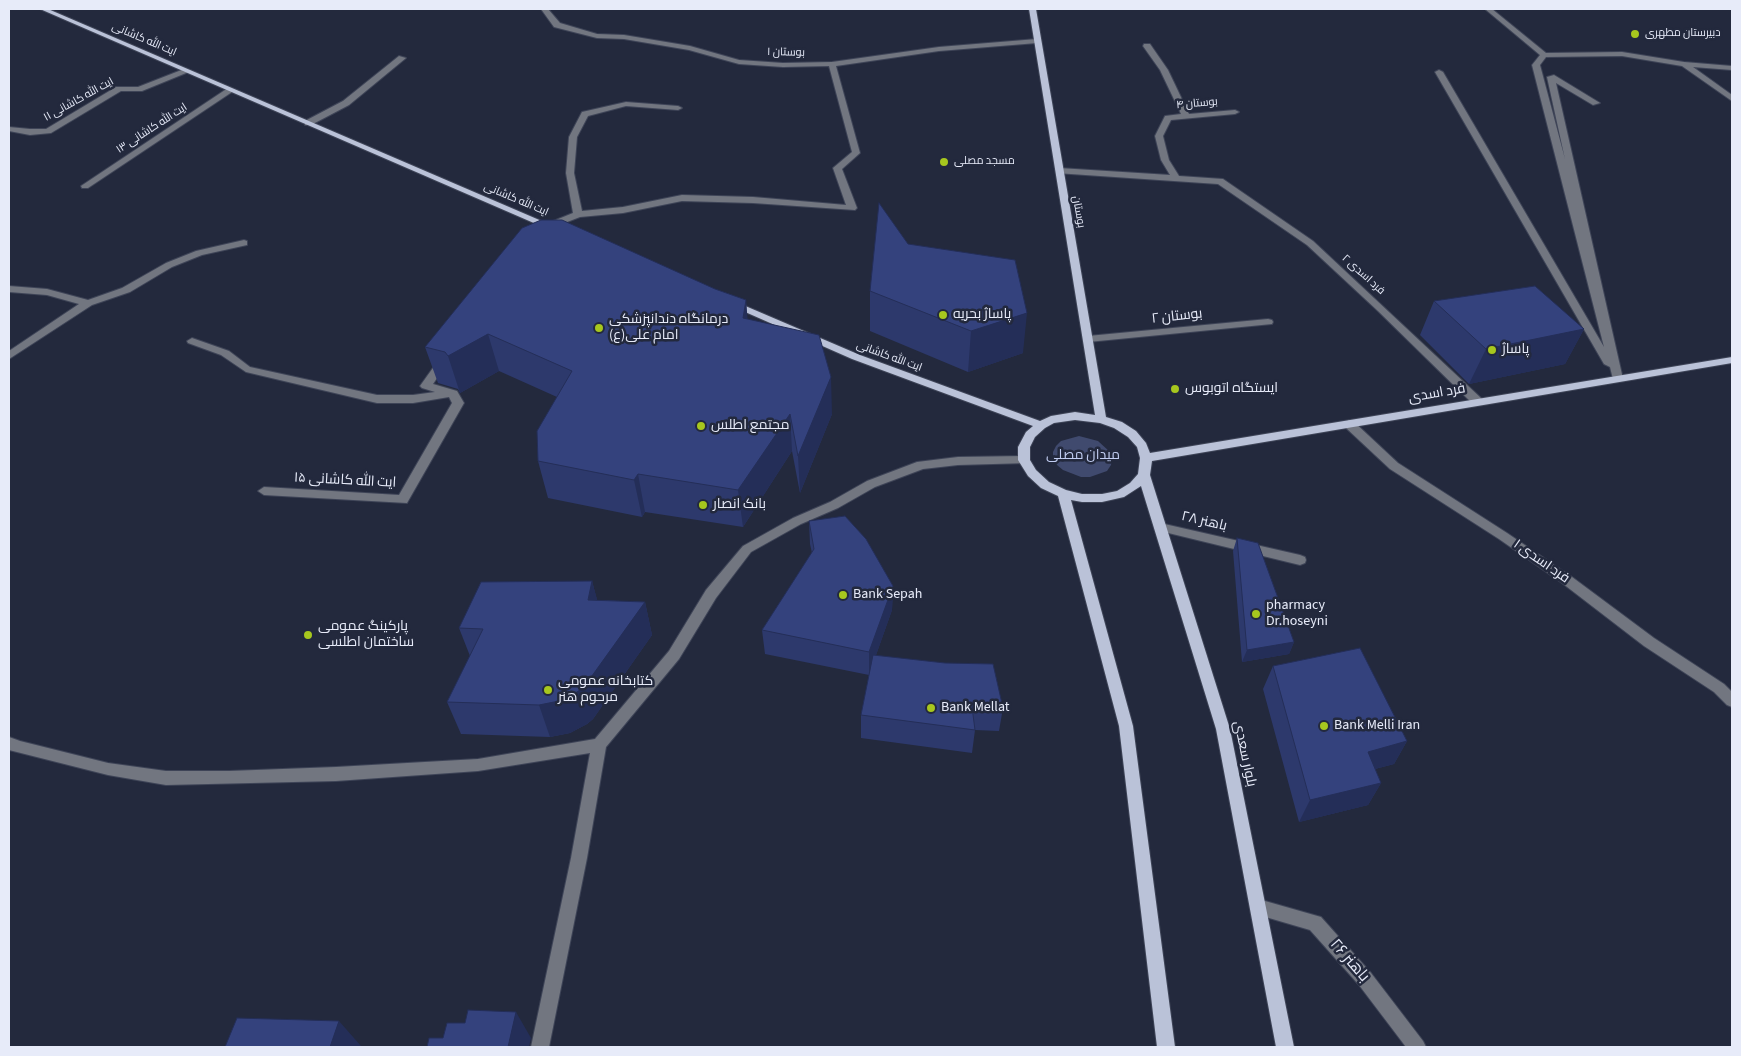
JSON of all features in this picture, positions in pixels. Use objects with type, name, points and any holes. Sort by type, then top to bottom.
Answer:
[{"type":"main road","name":"ایت الله کاشانی","points":[[43,9],[308,123],[545,230],[567,234]]},
{"type":"main road","name":"بوستان","points":[[1032,9],[1101,419]]},
{"type":"main road","name":"ایت الله کاشانی","points":[[722,300],[856,357],[1041,425]]},
{"type":"main road","name":"فرد اسدی","points":[[1146,458],[1732,360]]},
{"type":"main road","points":[[1075,416],[1101,419],[1118,425],[1132,434],[1142,446],[1146,458],[1146,467],[1144,475],[1134,486],[1120,494],[1102,498],[1082,498],[1063,494],[1045,485],[1032,473],[1024,460],[1024,447],[1030,435],[1041,425],[1051,420],[1075,416]]},
{"type":"main road","name":"بلوار سعدی","points":[[1144,475],[1223,728],[1284,1047]]},
{"type":"main road","points":[[1063,494],[1126,726],[1166,1047]]},
{"type":"street","name":"بوستان ۱","points":[[545,9],[557,25],[598,36],[624,37],[690,48],[739,62],[783,65],[832,64],[939,49],[1037,41]]},
{"type":"street","points":[[1488,9],[1544,54],[1622,54],[1684,64],[1732,68]]},
{"type":"street","points":[[1147,46],[1164,70],[1186,116]]},
{"type":"street","points":[[1544,54],[1536,65],[1618,379]]},
{"type":"street","points":[[308,123],[346,102],[402,58]]},
{"type":"street","points":[[545,230],[578,214],[623,210],[682,198],[753,200],[852,208],[836,168],[856,153],[832,64]]},
{"type":"street","points":[[1684,64],[1732,99]]},
{"type":"street","name":"ایت الله کاشانی ۱۱","points":[[9,129],[30,132],[48,131],[119,89],[139,89],[187,71]]},
{"type":"street","points":[[1439,72],[1618,379]]},
{"type":"street","points":[[1596,103],[1551,77],[1618,379]]},
{"type":"street","name":"ایت الله کاشانی ۱۳","points":[[85,186],[231,90]]},
{"type":"street","points":[[578,214],[570,173],[573,137],[585,114],[626,104],[678,108]]},
{"type":"street","name":"بوستان ۴","points":[[1176,178],[1166,160],[1159,136],[1168,118],[1235,112]]},
{"type":"street","points":[[1059,171],[1176,178]]},
{"type":"street","name":"فرد اسدی ۲","points":[[1176,178],[1220,181],[1310,243],[1382,309],[1478,402]]},
{"type":"street","points":[[9,356],[73,311],[88,303],[126,290],[169,265],[199,253],[244,243]]},
{"type":"street","points":[[9,289],[47,292],[88,303]]},
{"type":"street","name":"بوستان ۲","points":[[1088,339],[1268,322]]},
{"type":"street","points":[[192,341],[226,353],[246,369],[337,391],[377,399],[413,399],[452,394]]},
{"type":"street","points":[[452,394],[426,386],[453,347]]},
{"type":"street","name":"ایت الله کاشانی ۱۵","points":[[264,492],[403,500],[458,403],[452,394]]},
{"type":"street","name":"فرد اسدی ۱","points":[[1348,424],[1394,466],[1503,536],[1567,580],[1650,642],[1719,688],[1732,701]]},
{"type":"street","points":[[540,1047],[579,858],[599,745],[674,655],[711,594],[747,549],[871,484],[921,465],[958,461],[1024,460]]},
{"type":"street","name":"باهنر ۲۸","points":[[1160,527],[1300,560]]},
{"type":"street","points":[[9,743],[17,747],[108,769],[166,778],[230,778],[336,774],[478,765],[599,745]]},
{"type":"street","name":"باهنر ۲۶","points":[[1258,907],[1315,923],[1365,979],[1417,1047]]},
{"type":"green space","name":"میدان مصلی","points":[[1079,436],[1098,441],[1110,452],[1112,458],[1111,465],[1107,471],[1090,477],[1081,477],[1063,470],[1057,465],[1053,458],[1056,446],[1061,441]]},
{"type":"building","points":[[879,203],[908,244],[1015,260],[1027,313],[971,331],[870,291]]},
{"type":"building","points":[[541,220],[562,220],[715,289],[746,300],[743,318],[819,335],[831,377],[798,456],[790,414],[738,490],[638,474],[634,480],[538,461],[537,431],[572,371],[488,334],[448,356],[445,352],[425,347],[522,228]]},
{"type":"building","points":[[1535,286],[1584,329],[1486,349],[1434,301]]},
{"type":"building","name":"Bank Sepah","points":[[845,516],[866,539],[893,586],[869,652],[762,630],[814,549],[809,521]]},
{"type":"building","name":"pharmacy Dr.hoseyni","points":[[1237,538],[1258,543],[1294,642],[1247,650]]},
{"type":"building","points":[[592,581],[588,600],[645,602],[584,687],[559,701],[539,705],[447,702],[483,629],[459,628],[481,582]]},
{"type":"building","name":"Bank Melli Iran","points":[[1360,648],[1407,741],[1368,752],[1381,783],[1310,800],[1273,666]]},
{"type":"building","points":[[873,655],[945,663],[993,664],[1003,708],[972,707],[975,730],[861,715]]},
{"type":"building","points":[[468,1010],[516,1012],[508,1047],[427,1047],[429,1038],[443,1038],[447,1023],[465,1023]]},
{"type":"building","points":[[237,1018],[339,1021],[330,1047],[225,1047]]},
{"type":"place","name":"دبیرستان مطهری","points":[[1635,34]]},
{"type":"place","name":"مسجد مصلی","points":[[944,162]]},
{"type":"place","name":"پاساژ بحریه","points":[[943,315]]},
{"type":"place","name":"درمانگاه دندانپزشکی امام علی(ع)","points":[[599,328]]},
{"type":"place","name":"پاساژ","points":[[1492,350]]},
{"type":"place","name":"ایستگاه اتوبوس","points":[[1175,389]]},
{"type":"place","name":"مجتمع اطلس","points":[[701,426]]},
{"type":"place","name":"بانک انصار","points":[[703,505]]},
{"type":"place","name":"Bank Sepah","points":[[843,595]]},
{"type":"place","name":"pharmacy Dr.hoseyni","points":[[1256,614]]},
{"type":"place","name":"پارکینگ عمومی ساختمان اطلسی","points":[[308,635]]},
{"type":"place","name":"کتابخانه عمومی مرحوم هنر","points":[[548,690]]},
{"type":"place","name":"Bank Mellat","points":[[931,708]]},
{"type":"place","name":"Bank Melli Iran","points":[[1324,726]]}]
